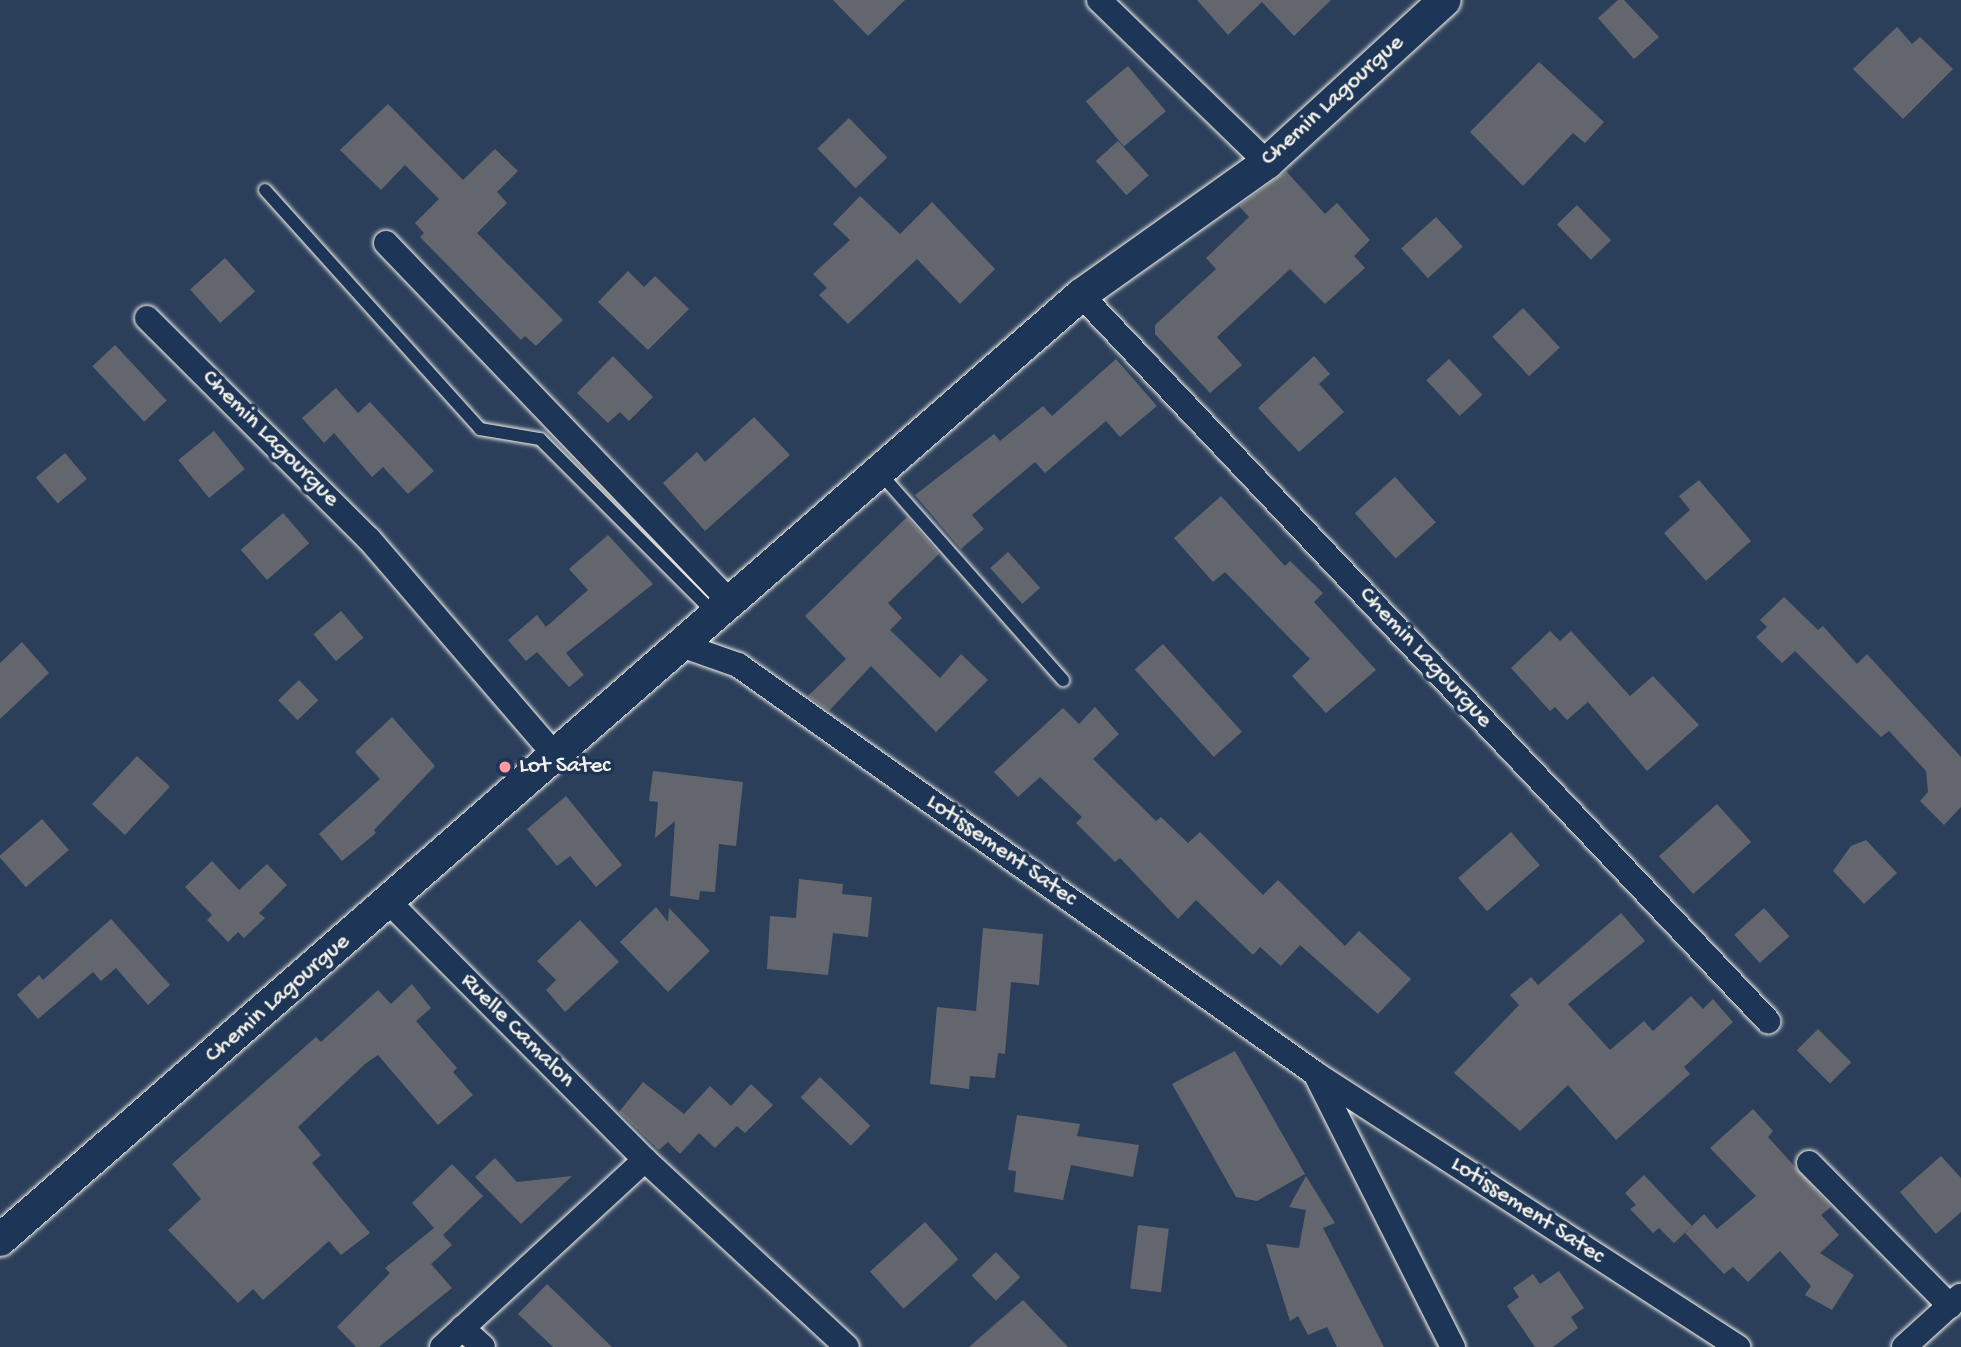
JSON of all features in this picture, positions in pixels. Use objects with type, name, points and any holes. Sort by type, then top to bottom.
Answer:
[{"type":"street","points":[[1100,0],[1267,163]]},
{"type":"street","name":"Chemin Lagourgue","points":[[0,1240],[389,902],[678,644],[723,608],[1081,295],[1267,163],[1445,0]]},
{"type":"street","points":[[386,243],[723,608]]},
{"type":"street","name":"Chemin Lagourgue","points":[[1081,295],[1768,1021]]},
{"type":"street","name":"Chemin Lagourgue","points":[[147,318],[369,539],[554,754]]},
{"type":"street","name":"Lotissement Satec","points":[[678,644],[738,665],[1316,1074],[1738,1347]]},
{"type":"street","name":"Ruelle Camalon","points":[[389,902],[645,1160],[847,1347]]},
{"type":"street","name":"Lotissement Satec","points":[[1316,1074],[1453,1347]]},
{"type":"street","points":[[442,1347],[645,1160]]},
{"type":"street","points":[[1809,1163],[1955,1301],[1904,1347]]},
{"type":"street","points":[[463,1328],[483,1347]]},
{"type":"lane","points":[[265,190],[480,429],[540,439],[723,608]]},
{"type":"lane","points":[[879,472],[1063,680]]},
{"type":"building","points":[[833,0],[905,0],[868,36]]},
{"type":"building","points":[[1197,0],[1331,0],[1294,36],[1262,2],[1228,35]]},
{"type":"building","points":[[1618,0],[1624,0],[1659,37],[1634,59],[1598,18]]},
{"type":"building","points":[[1897,27],[1912,44],[1920,37],[1953,69],[1903,119],[1853,69]]},
{"type":"building","points":[[1539,62],[1604,122],[1585,143],[1573,133],[1523,186],[1470,132]]},
{"type":"building","points":[[1128,66],[1166,111],[1124,147],[1086,101]]},
{"type":"building","points":[[388,104],[463,180],[495,149],[518,171],[497,192],[507,203],[477,233],[563,320],[536,346],[525,336],[521,340],[420,237],[424,233],[415,223],[439,199],[405,165],[381,190],[340,150]]},
{"type":"building","points":[[849,118],[887,158],[856,188],[817,149]]},
{"type":"building","points":[[1118,141],[1149,175],[1126,195],[1096,161]]},
{"type":"building","points":[[1286,171],[1325,214],[1337,203],[1370,240],[1354,256],[1365,268],[1325,304],[1290,269],[1217,337],[1242,365],[1210,393],[1155,334],[1155,325],[1216,269],[1206,258],[1249,217],[1239,206]]},
{"type":"building","points":[[860,196],[900,234],[932,202],[995,269],[960,304],[917,259],[848,324],[819,295],[827,288],[813,274],[850,240],[833,224]]},
{"type":"building","points":[[1577,205],[1611,240],[1591,260],[1557,224]]},
{"type":"building","points":[[1436,217],[1463,247],[1428,278],[1401,248]]},
{"type":"building","points":[[225,258],[255,291],[220,323],[190,289]]},
{"type":"building","points":[[628,271],[644,287],[655,276],[689,309],[648,350],[598,302]]},
{"type":"building","points":[[1523,308],[1560,347],[1529,376],[1492,337]]},
{"type":"building","points":[[115,345],[167,401],[144,422],[92,366]]},
{"type":"building","points":[[613,356],[653,397],[629,421],[620,412],[608,423],[577,393]]},
{"type":"building","points":[[1314,356],[1330,374],[1319,384],[1344,412],[1299,452],[1258,408]]},
{"type":"building","points":[[1116,359],[1157,406],[1120,437],[1106,421],[1045,473],[1035,462],[972,515],[984,529],[961,549],[915,495],[994,434],[1000,441],[1043,406],[1052,416]]},
{"type":"building","points":[[1449,359],[1482,395],[1460,416],[1426,380]]},
{"type":"building","points":[[336,388],[358,413],[370,402],[434,471],[408,494],[383,467],[372,477],[334,433],[324,443],[302,418]]},
{"type":"building","points":[[754,417],[790,455],[705,531],[663,483],[697,452],[705,462]]},
{"type":"building","points":[[214,431],[245,469],[209,498],[178,460]]},
{"type":"building","points":[[65,453],[87,479],[58,503],[36,477]]},
{"type":"building","points":[[1395,477],[1436,522],[1396,558],[1355,513]]},
{"type":"building","points":[[1699,480],[1751,541],[1706,581],[1664,533],[1690,510],[1679,496]]},
{"type":"building","points":[[1221,496],[1285,566],[1290,561],[1323,593],[1314,602],[1376,670],[1326,713],[1292,676],[1310,659],[1225,572],[1213,582],[1174,538]]},
{"type":"building","points":[[283,513],[309,543],[267,580],[241,550]]},
{"type":"building","points":[[907,517],[939,554],[888,603],[902,618],[890,630],[940,678],[961,654],[988,680],[936,732],[871,666],[829,711],[808,696],[846,659],[805,616]]},
{"type":"building","points":[[608,535],[653,584],[566,653],[584,675],[569,687],[537,652],[526,661],[508,640],[537,615],[546,627],[588,590],[569,569]]},
{"type":"building","points":[[1008,552],[1040,588],[1022,604],[990,568]]},
{"type":"building","points":[[1784,597],[1818,630],[1823,626],[1857,664],[1867,654],[1961,757],[1961,807],[1944,825],[1920,801],[1928,792],[1926,771],[1889,731],[1881,737],[1795,651],[1782,663],[1756,637],[1767,627],[1760,620]]},
{"type":"building","points":[[341,611],[363,638],[336,661],[313,634]]},
{"type":"building","points":[[1550,631],[1560,641],[1571,631],[1630,696],[1653,676],[1699,725],[1647,771],[1588,702],[1567,720],[1555,707],[1550,711],[1511,668]]},
{"type":"building","points":[[22,642],[49,673],[0,719],[0,663]]},
{"type":"building","points":[[1163,644],[1242,732],[1214,757],[1135,669]]},
{"type":"building","points":[[299,680],[318,700],[298,720],[278,700]]},
{"type":"building","points":[[1095,707],[1119,734],[1093,759],[1156,821],[1161,817],[1188,843],[1200,832],[1263,895],[1278,880],[1345,946],[1359,931],[1411,979],[1378,1014],[1300,945],[1281,966],[1260,947],[1253,955],[1196,900],[1178,919],[1120,858],[1115,862],[1076,823],[1082,817],[1040,777],[1018,797],[994,772],[1063,708],[1079,724]]},
{"type":"building","points":[[392,717],[435,766],[374,830],[376,833],[342,861],[319,834],[380,779],[355,752]]},
{"type":"building","points":[[137,756],[170,787],[125,835],[92,804]]},
{"type":"building","points":[[653,771],[743,782],[736,846],[719,844],[715,892],[700,891],[699,900],[670,896],[675,821],[655,838],[658,802],[649,801]]},
{"type":"building","points":[[566,796],[622,865],[596,887],[570,856],[557,866],[527,829]]},
{"type":"building","points":[[1717,804],[1751,842],[1693,894],[1659,856]]},
{"type":"building","points":[[42,819],[69,850],[26,887],[0,856]]},
{"type":"building","points":[[1511,832],[1540,865],[1487,911],[1458,878]]},
{"type":"building","points":[[1866,840],[1897,873],[1864,904],[1833,871],[1851,846]]},
{"type":"building","points":[[212,861],[239,890],[267,864],[287,885],[259,913],[265,918],[244,938],[238,932],[228,942],[207,920],[212,915],[185,887]]},
{"type":"building","points":[[799,879],[843,884],[842,894],[872,897],[868,937],[833,933],[828,975],[767,969],[770,916],[796,918]]},
{"type":"building","points":[[656,907],[668,922],[669,908],[710,951],[668,992],[620,942]]},
{"type":"building","points":[[1764,908],[1789,936],[1760,963],[1734,935]]},
{"type":"building","points":[[1621,913],[1645,941],[1568,1004],[1610,1050],[1644,1021],[1653,1031],[1691,996],[1703,1009],[1713,999],[1733,1022],[1684,1067],[1690,1074],[1616,1140],[1568,1085],[1520,1131],[1454,1073],[1519,1005],[1510,995],[1531,977],[1538,985]]},
{"type":"building","points":[[111,919],[170,985],[148,1005],[116,968],[101,981],[93,972],[38,1019],[17,995],[39,975],[43,980]]},
{"type":"building","points":[[580,920],[619,962],[565,1012],[546,990],[556,980],[537,961]]},
{"type":"building","points":[[983,928],[1043,934],[1039,985],[1011,982],[1005,1054],[998,1053],[995,1078],[970,1076],[969,1089],[930,1084],[937,1007],[976,1011]]},
{"type":"building","points":[[412,984],[431,1008],[416,1021],[457,1068],[453,1072],[473,1095],[438,1125],[378,1055],[365,1064],[298,1127],[321,1155],[312,1163],[370,1233],[341,1255],[329,1241],[263,1300],[253,1289],[238,1303],[168,1230],[201,1199],[172,1164],[316,1037],[321,1042],[378,990],[391,1004]]},
{"type":"building","points":[[1818,1029],[1851,1062],[1830,1083],[1797,1050]]},
{"type":"building","points":[[1235,1051],[1305,1174],[1257,1201],[1236,1197],[1172,1084]]},
{"type":"building","points":[[820,1077],[870,1126],[851,1146],[801,1097]]},
{"type":"building","points":[[643,1082],[684,1114],[710,1086],[731,1106],[751,1084],[773,1105],[745,1133],[737,1126],[715,1148],[699,1133],[680,1154],[668,1142],[659,1150],[619,1112]]},
{"type":"building","points":[[1753,1109],[1773,1131],[1768,1137],[1831,1207],[1821,1215],[1839,1235],[1820,1253],[1854,1275],[1832,1310],[1805,1295],[1811,1286],[1780,1251],[1748,1282],[1733,1267],[1724,1274],[1685,1233],[1704,1214],[1717,1229],[1756,1196],[1710,1148]]},
{"type":"building","points":[[1017,1115],[1080,1124],[1077,1136],[1139,1145],[1133,1177],[1071,1165],[1063,1200],[1014,1192],[1016,1171],[1008,1170]]},
{"type":"building","points":[[1941,1156],[1961,1178],[1961,1212],[1936,1234],[1900,1192]]},
{"type":"building","points":[[495,1158],[517,1182],[572,1176],[521,1224],[475,1177]]},
{"type":"building","points":[[452,1164],[483,1196],[443,1235],[452,1245],[431,1264],[452,1288],[379,1347],[356,1347],[337,1327],[390,1273],[385,1268],[434,1228],[412,1203]]},
{"type":"building","points":[[1644,1175],[1692,1226],[1674,1243],[1659,1228],[1653,1233],[1630,1209],[1636,1205],[1625,1193]]},
{"type":"building","points":[[1306,1176],[1335,1223],[1323,1228],[1384,1347],[1337,1347],[1327,1327],[1308,1335],[1298,1316],[1290,1321],[1266,1244],[1299,1248],[1306,1210],[1289,1207]]},
{"type":"building","points":[[925,1222],[958,1259],[903,1309],[870,1272]]},
{"type":"building","points":[[1138,1225],[1169,1229],[1161,1292],[1130,1289]]},
{"type":"building","points":[[996,1252],[1020,1277],[996,1301],[972,1276]]},
{"type":"building","points":[[1559,1271],[1584,1308],[1571,1317],[1578,1328],[1553,1347],[1535,1347],[1507,1306],[1519,1297],[1513,1288],[1533,1274],[1540,1284]]},
{"type":"building","points":[[547,1284],[612,1347],[553,1347],[518,1314]]},
{"type":"building","points":[[1023,1300],[1068,1347],[969,1347]]},
{"type":"place","name":"Lot Satec","points":[[505,767]]}]
